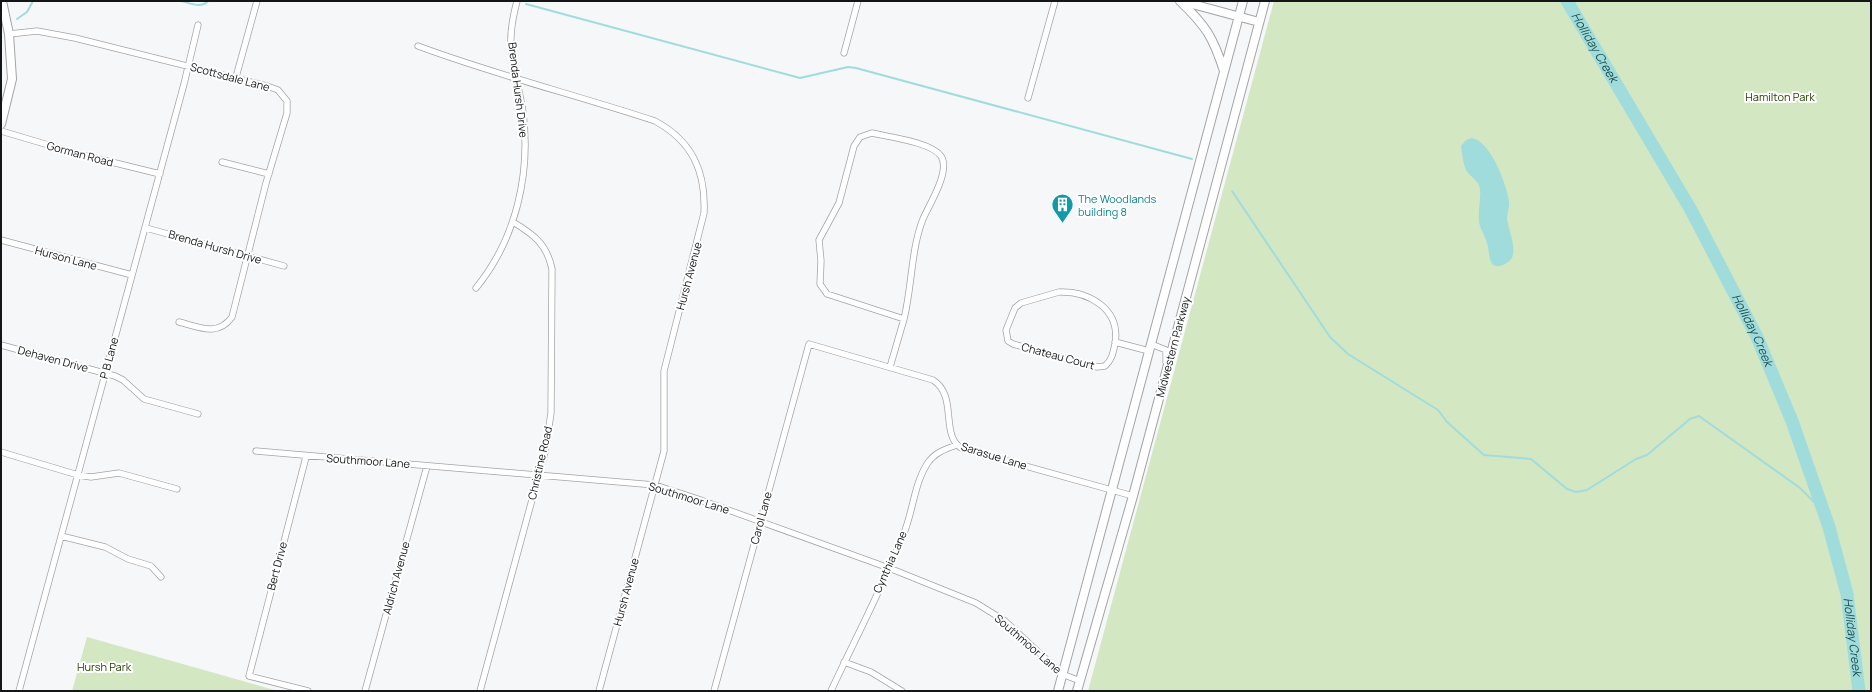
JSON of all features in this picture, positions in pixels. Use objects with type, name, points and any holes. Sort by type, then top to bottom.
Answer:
[{"type":"main road","points":[[1181,1],[1259,22]]},
{"type":"main road","points":[[1181,1],[1200,20],[1215,44],[1224,71]]},
{"type":"main road","name":"Midwestern Parkway","points":[[1058,691],[1243,1]]},
{"type":"main road","name":"Midwestern Parkway","points":[[1077,691],[1133,496],[1265,1]]},
{"type":"main road","points":[[1,124],[12,79],[9,34],[2,3]]},
{"type":"street","points":[[236,77],[257,1]]},
{"type":"street","name":"Brenda Hursh Drive","points":[[476,288],[499,255],[513,222],[521,186],[525,148],[523,111],[511,46],[513,18],[517,1]]},
{"type":"street","points":[[844,53],[858,1]]},
{"type":"street","points":[[1028,98],[1055,1]]},
{"type":"street","name":"P B Lane","points":[[19,691],[132,274],[146,228],[198,26]]},
{"type":"street","name":"Scottsdale Lane","points":[[9,34],[37,31],[75,38],[236,77],[278,90],[286,101],[287,113],[269,174],[232,317],[229,323],[217,330],[179,322]]},
{"type":"street","name":"Hursh Avenue","points":[[418,46],[463,62],[655,121],[670,129],[680,137],[694,156],[703,182],[705,198],[704,213],[664,371],[663,395],[665,441],[655,485],[599,691]]},
{"type":"street","name":"Gorman Road","points":[[1,132],[79,154],[160,174]]},
{"type":"street","points":[[890,367],[904,318],[909,299],[919,228],[939,186],[943,162],[938,153],[917,143],[872,133],[866,134],[860,136],[854,146],[839,203],[819,240],[821,261],[820,284],[827,294],[904,318]]},
{"type":"street","points":[[222,162],[269,174]]},
{"type":"street","name":"Christine Road","points":[[480,691],[509,578],[520,550],[545,452],[551,413],[552,269],[550,258],[543,245],[529,232],[513,222]]},
{"type":"street","name":"Brenda Hursh Drive","points":[[146,228],[284,266]]},
{"type":"street","name":"Hurson Lane","points":[[1,240],[132,274]]},
{"type":"street","name":"Chateau Court","points":[[1059,292],[1072,292],[1083,294],[1103,306],[1113,322],[1115,342],[1109,362],[1105,366],[1097,367],[1013,344],[1008,340],[1006,330],[1011,314],[1015,308],[1021,304],[1059,292]]},
{"type":"street","points":[[1115,342],[1166,350],[1167,358],[1159,397]]},
{"type":"street","name":"Sarasue Lane","points":[[809,344],[922,375],[938,383],[946,396],[952,433],[956,445],[969,450],[1133,496]]},
{"type":"street","name":"Carol Lane","points":[[714,691],[809,344]]},
{"type":"street","name":"Dehaven Drive","points":[[1,345],[106,373],[123,380],[144,398],[198,414]]},
{"type":"street","name":"Cynthia Lane","points":[[831,691],[905,532],[920,477],[926,465],[933,456],[956,445]]},
{"type":"street","name":"Southmoor Lane","points":[[256,451],[306,457],[655,485],[889,568],[976,603],[1005,621],[1062,674],[1080,681]]},
{"type":"street","points":[[1,452],[91,477],[120,473],[177,489]]},
{"type":"street","name":"Bert Drive","points":[[306,457],[249,676],[308,691]]},
{"type":"street","name":"Aldrich Avenue","points":[[366,691],[427,466]]},
{"type":"street","points":[[61,536],[106,547],[128,559],[151,566],[162,577]]},
{"type":"street","points":[[844,662],[871,672],[902,691]]},
{"type":"green space","name":"Hamilton Park","points":[[1274,1],[1871,1],[1871,691],[1088,691]]},
{"type":"green space","name":"Hursh Park","points":[[87,637],[278,691],[72,691]]},
{"type":"water","points":[[1472,138],[1479,141],[1491,155],[1505,184],[1509,201],[1507,219],[1513,242],[1513,255],[1508,262],[1499,266],[1492,264],[1490,260],[1487,243],[1479,223],[1479,186],[1466,170],[1463,161],[1461,146],[1466,140]]},
{"type":"waterway","points":[[17,19],[27,12],[33,1]]},
{"type":"waterway","points":[[181,1],[199,5],[202,5],[208,1]]},
{"type":"waterway","name":"Holliday Creek","points":[[1567,1],[1691,210],[1757,337],[1792,421],[1829,527],[1847,594],[1859,691]]},
{"type":"waterway","points":[[526,4],[800,78],[848,67],[856,68],[1192,159]]},
{"type":"waterway","points":[[1232,191],[1330,337],[1348,354],[1438,410],[1447,422],[1484,455],[1531,459],[1567,489],[1576,492],[1587,490],[1636,459],[1647,455],[1690,419],[1699,416],[1800,488],[1823,511]]},
{"type":"place","name":"The Woodlands building 8","points":[[1063,224]]}]
